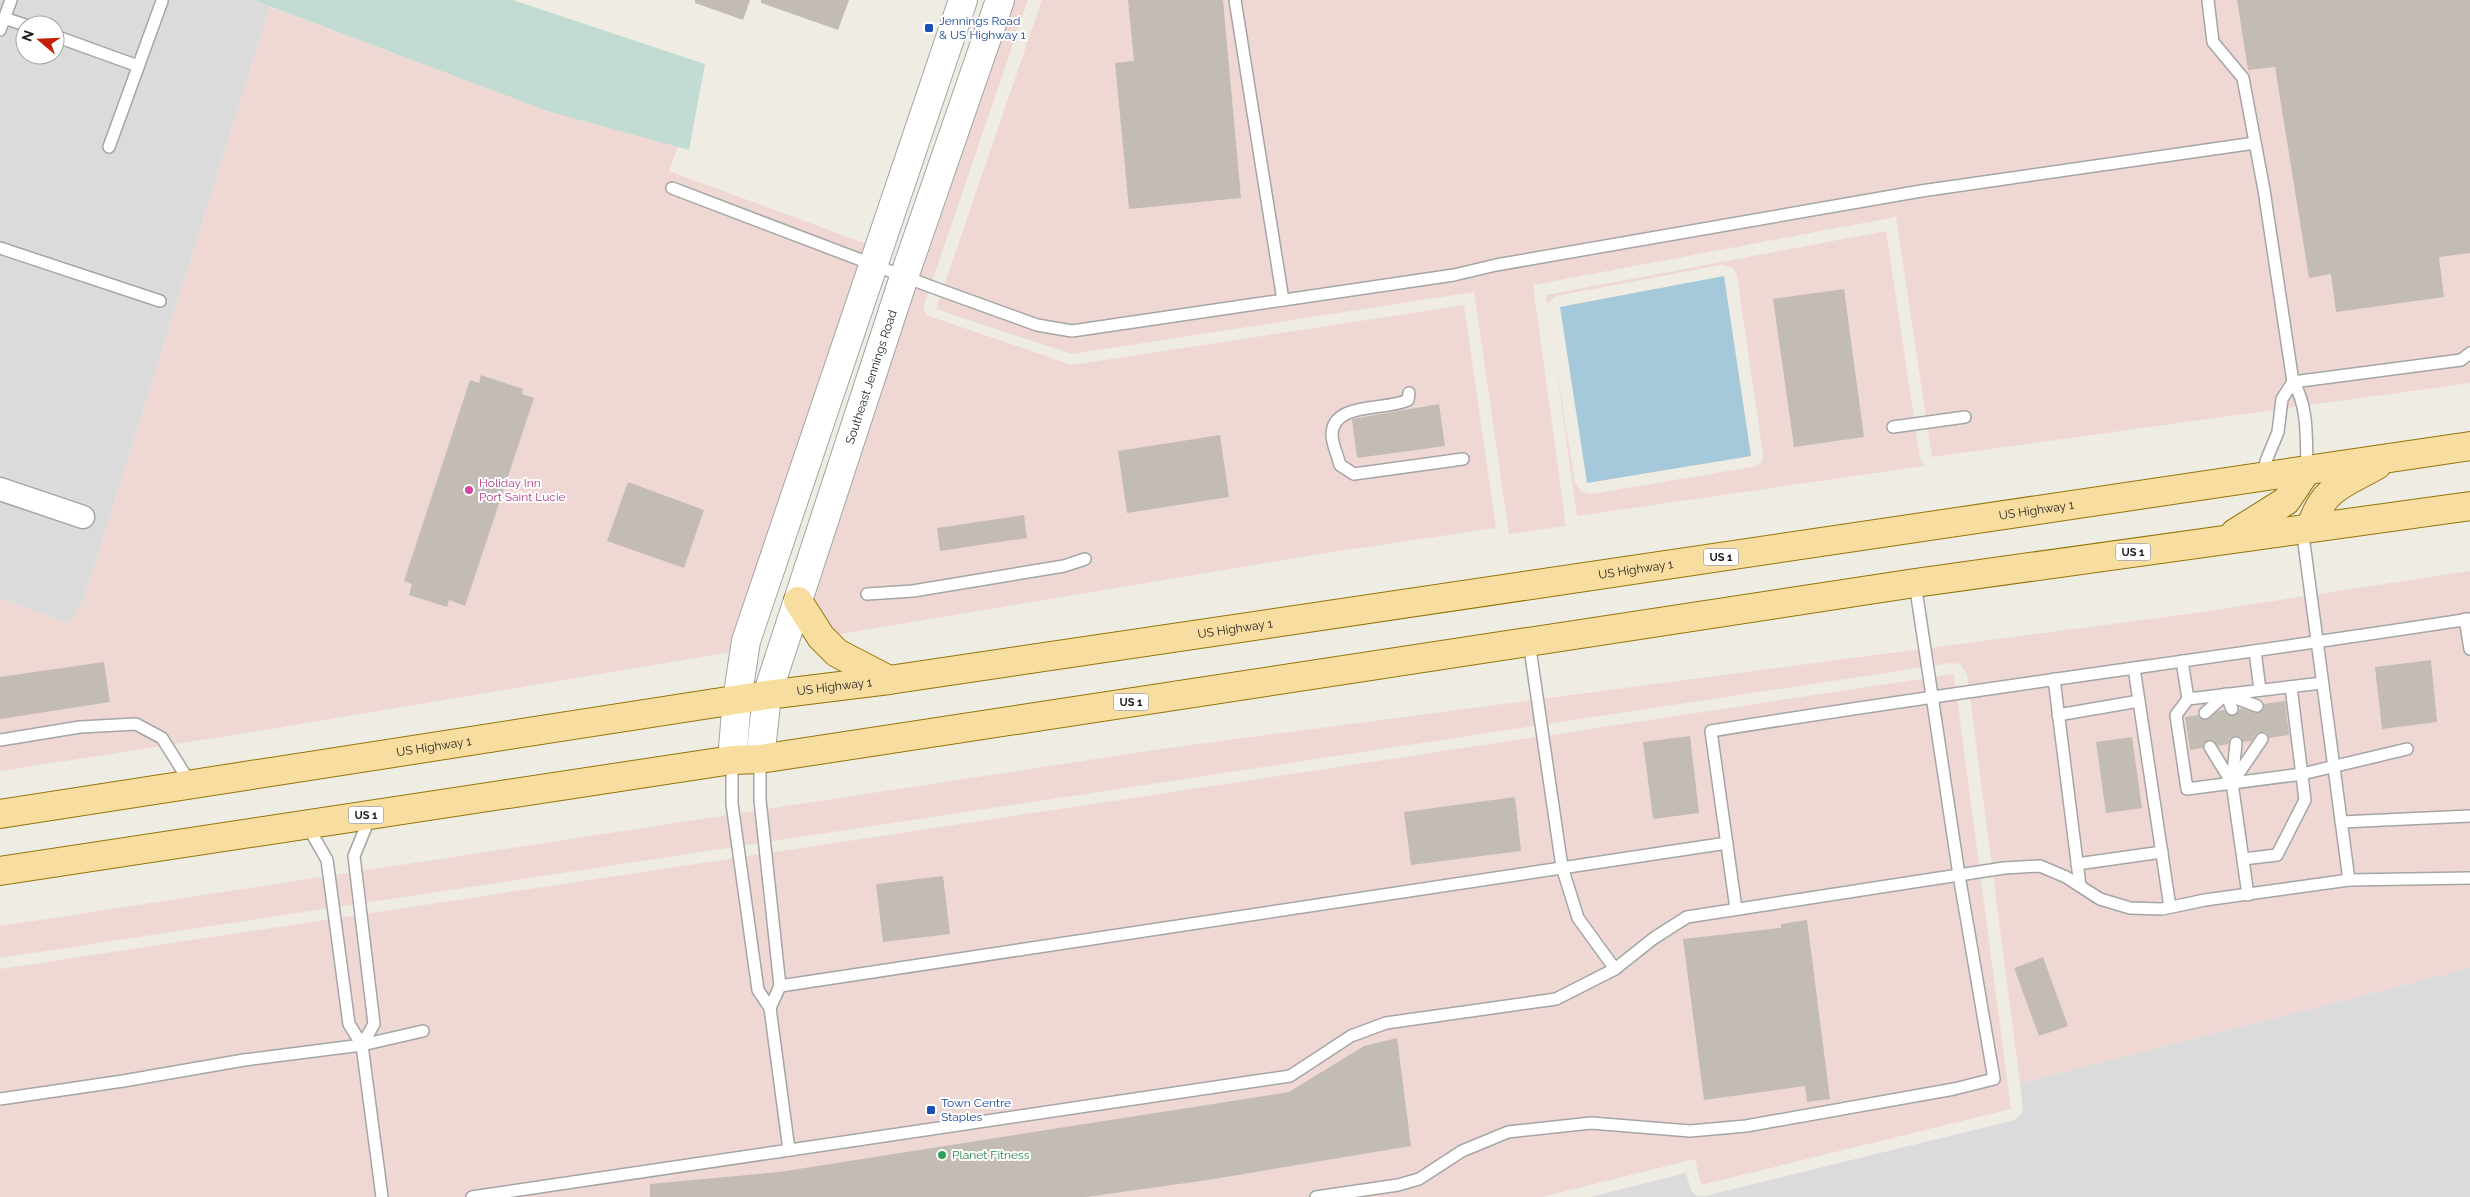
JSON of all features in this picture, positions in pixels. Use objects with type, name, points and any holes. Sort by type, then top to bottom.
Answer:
[{"type":"main road","name":"US Highway 1","points":[[0,814],[767,695],[889,680],[2470,446]]},
{"type":"main road","points":[[2307,528],[2316,510],[2328,493],[2391,457]]},
{"type":"main road","points":[[2225,539],[2286,501],[2307,470]]},
{"type":"main road","name":"US 1","points":[[0,871],[732,760],[760,759],[1914,583],[2470,506]]},
{"type":"main road","points":[[798,601],[821,637],[837,653],[889,680]]},
{"type":"street","points":[[732,760],[737,700],[746,641],[963,0]]},
{"type":"street","name":"Southeast Jennings Road","points":[[760,759],[767,695],[904,277],[1000,0]]},
{"type":"street","points":[[0,488],[82,517]]},
{"type":"lane","points":[[0,30],[10,0]]},
{"type":"lane","points":[[1235,0],[1283,300]]},
{"type":"lane","points":[[2208,0],[2213,42],[2243,78],[2293,382],[2300,393],[2306,438],[2307,470]]},
{"type":"lane","points":[[109,147],[162,1]]},
{"type":"lane","points":[[4,18],[15,22]]},
{"type":"lane","points":[[65,40],[138,66]]},
{"type":"lane","points":[[672,188],[873,266],[1037,325],[1072,331],[1454,276],[1496,265],[1921,191],[2255,143]]},
{"type":"lane","points":[[0,248],[160,301]]},
{"type":"lane","points":[[2263,476],[2266,461],[2278,432],[2282,399],[2293,382],[2461,360],[2470,353]]},
{"type":"lane","points":[[1409,393],[1408,400],[1399,405],[1349,411],[1336,422],[1332,434],[1340,465],[1354,474],[1463,459]]},
{"type":"lane","points":[[1893,427],[1965,417]]},
{"type":"lane","points":[[2307,528],[2317,643],[2349,880]]},
{"type":"lane","points":[[867,594],[913,591],[1064,566],[1085,559]]},
{"type":"lane","points":[[1316,1197],[1398,1186],[1420,1179],[1462,1151],[1508,1132],[1591,1123],[1690,1131],[1746,1126],[1954,1089],[1994,1079],[1959,875],[1914,583]]},
{"type":"lane","points":[[1736,909],[1711,732],[1932,696],[2317,643],[2468,619],[2470,649]]},
{"type":"lane","points":[[1529,642],[1562,867],[1578,918],[1615,969]]},
{"type":"lane","points":[[2255,651],[2260,690]]},
{"type":"lane","points":[[2182,661],[2188,698],[2176,715],[2187,788],[2302,774],[2407,749]]},
{"type":"lane","points":[[2134,668],[2170,908]]},
{"type":"lane","points":[[2054,679],[2080,886]]},
{"type":"lane","points":[[2188,698],[2322,684]]},
{"type":"lane","points":[[2243,859],[2277,855],[2305,800],[2291,687]]},
{"type":"lane","points":[[2226,694],[2257,706]]},
{"type":"lane","points":[[2226,694],[2232,709]]},
{"type":"lane","points":[[2205,713],[2226,694]]},
{"type":"lane","points":[[2058,715],[2139,701]]},
{"type":"lane","points":[[0,740],[80,727],[136,724],[162,738],[191,784]]},
{"type":"lane","points":[[2232,783],[2262,739]]},
{"type":"lane","points":[[2236,743],[2232,783],[2248,894]]},
{"type":"lane","points":[[2210,747],[2232,783]]},
{"type":"lane","points":[[760,759],[760,800],[780,986],[770,1008]]},
{"type":"lane","points":[[732,760],[732,804],[758,990],[770,1008],[789,1150]]},
{"type":"lane","points":[[362,1045],[374,1024],[354,856],[371,814]]},
{"type":"lane","points":[[2341,822],[2470,816]]},
{"type":"lane","points":[[306,824],[327,860],[349,1024],[362,1045],[382,1197]]},
{"type":"lane","points":[[780,986],[1727,843]]},
{"type":"lane","points":[[2077,864],[2162,852]]},
{"type":"lane","points":[[472,1197],[1290,1076],[1351,1036],[1386,1023],[1556,999],[1615,969],[1654,938],[1687,917],[1736,909],[1959,875],[2040,866],[2080,886],[2100,899],[2130,908],[2170,908],[2248,894],[2349,880],[2470,878]]},
{"type":"lane","points":[[0,1099],[123,1081],[244,1060],[362,1045],[423,1032]]},
{"type":"shaded area","points":[[0,0],[252,0],[270,7],[83,602],[68,624],[0,598]]},
{"type":"shaded area","points":[[253,0],[513,0],[705,64],[689,150],[547,111]]},
{"type":"shaded area","points":[[1014,0],[1028,0],[923,308],[926,315],[1072,365],[1464,305],[1496,528],[1326,553],[835,635],[812,600],[921,266]]},
{"type":"shaded area","points":[[1042,0],[2470,0],[2470,383],[1932,457],[1896,217],[1533,285],[1566,526],[1509,534],[1474,292],[1072,354],[936,309]]},
{"type":"shaded area","points":[[270,7],[547,111],[678,147],[669,171],[867,244],[731,652],[266,730],[0,771],[0,598],[68,624],[83,602]]},
{"type":"shaded area","points":[[1886,231],[1920,458],[1925,466],[1577,516],[1554,351],[1575,483],[1582,492],[1590,494],[1757,466],[1762,461],[1763,455],[1737,275],[1733,268],[1721,265],[1556,296],[1547,304],[1546,295]]},
{"type":"shaded area","points":[[1724,276],[1751,456],[1587,483],[1560,307]]},
{"type":"shaded area","points":[[2470,571],[2470,968],[2020,1083],[1967,674],[1960,664],[1951,663],[0,958],[0,926],[1168,748],[2188,614]]},
{"type":"shaded area","points":[[1954,674],[2011,1109],[1701,1185],[1695,1159],[1542,1197],[0,1197],[0,969]]},
{"type":"shaded area","points":[[2470,968],[2470,1197],[1590,1197],[1686,1173],[1691,1191],[1697,1196],[1705,1196],[2015,1120],[2023,1112],[2020,1083]]},
{"type":"building","points":[[695,0],[750,0],[743,20],[695,3]]},
{"type":"building","points":[[761,0],[849,0],[838,30],[761,3]]},
{"type":"building","points":[[1128,0],[1223,0],[1241,198],[1129,209],[1115,63],[1134,61]]},
{"type":"building","points":[[2237,0],[2470,0],[2470,253],[2439,257],[2444,297],[2336,312],[2331,274],[2309,278],[2275,67],[2248,70]]},
{"type":"building","points":[[1844,289],[1864,437],[1794,447],[1773,299]]},
{"type":"building","name":"Holiday Inn Port Saint Lucie","points":[[481,375],[523,389],[522,394],[534,398],[465,606],[449,600],[447,607],[409,595],[412,584],[404,581],[470,380],[479,383]]},
{"type":"building","points":[[1439,404],[1445,446],[1357,458],[1352,419]]},
{"type":"building","points":[[1220,435],[1229,497],[1127,513],[1118,451]]},
{"type":"building","points":[[628,482],[704,510],[684,568],[607,541]]},
{"type":"building","points":[[1024,515],[1027,538],[940,551],[937,528]]},
{"type":"building","points":[[2431,660],[2437,722],[2382,729],[2375,667]]},
{"type":"building","points":[[104,662],[110,702],[0,719],[0,677]]},
{"type":"building","points":[[2285,701],[2289,735],[2269,738],[2267,733],[2262,732],[2256,734],[2252,741],[2243,742],[2241,737],[2236,736],[2230,738],[2228,744],[2218,746],[2214,741],[2209,740],[2204,743],[2203,748],[2190,750],[2185,717],[2198,715],[2206,720],[2218,711],[2224,710],[2228,715],[2234,716],[2241,708],[2259,713],[2264,709],[2264,704]]},
{"type":"building","points":[[1690,736],[1699,813],[1653,819],[1643,742]]},
{"type":"building","points":[[2132,737],[2142,808],[2106,813],[2096,742]]},
{"type":"building","points":[[1515,797],[1521,851],[1411,865],[1404,812]]},
{"type":"building","points":[[943,876],[950,934],[883,942],[876,884]]},
{"type":"building","points":[[1807,920],[1830,1099],[1807,1102],[1805,1086],[1704,1100],[1683,939],[1781,928],[1781,924]]},
{"type":"building","points":[[2043,957],[2068,1026],[2039,1036],[2014,968]]},
{"type":"building","points":[[1397,1038],[1411,1146],[1208,1180],[1086,1197],[650,1197],[650,1184],[779,1172],[1289,1092],[1364,1046]]},
{"type":"place","name":"Jennings Road & US Highway 1","points":[[929,28]]},
{"type":"place","name":"Holiday Inn Port Saint Lucie","points":[[469,490]]},
{"type":"place","name":"Town Centre Staples","points":[[931,1110]]},
{"type":"place","name":"Planet Fitness","points":[[942,1155]]}]
